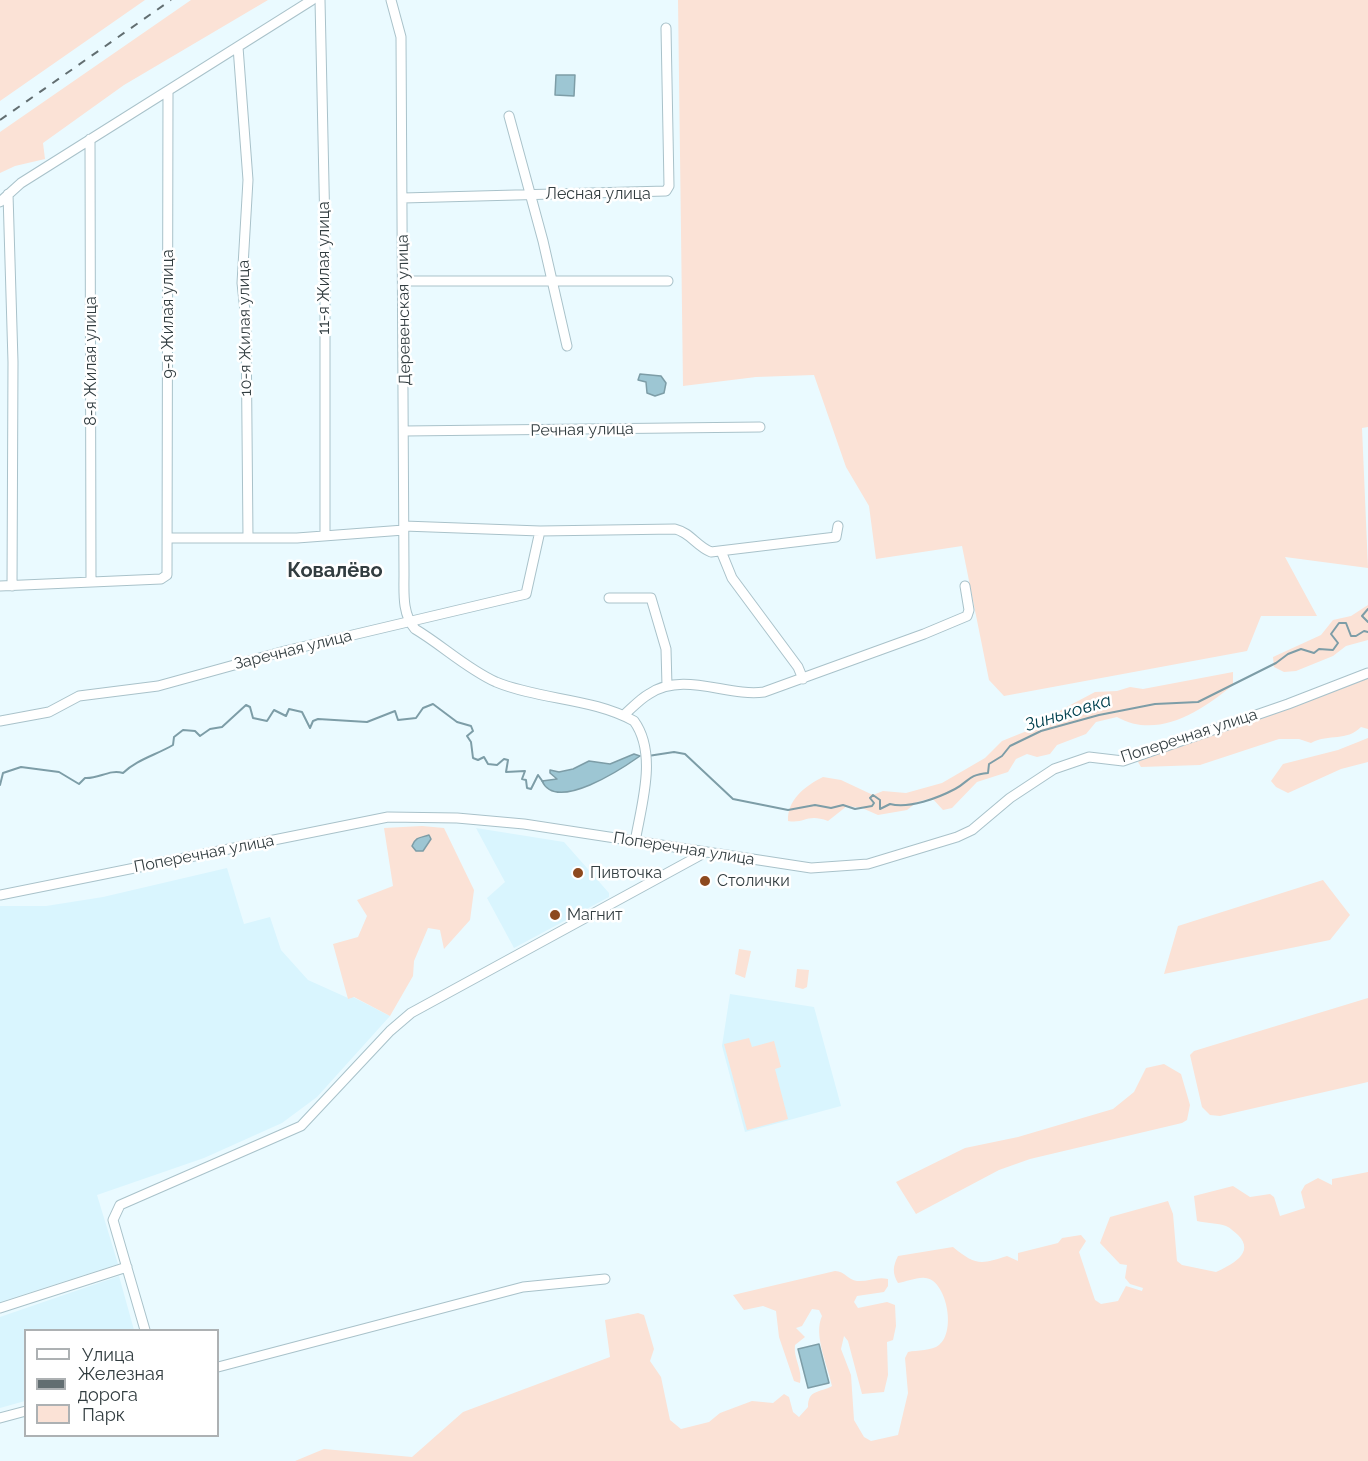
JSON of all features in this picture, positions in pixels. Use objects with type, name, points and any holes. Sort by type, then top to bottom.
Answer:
[{"type":"street","points":[[0,202],[21,183],[312,0]]},
{"type":"street","name":"11-я Жилая улица","points":[[320,0],[325,242],[325,537]]},
{"type":"street","name":"Деревенская улица","points":[[391,0],[401,37],[405,431],[404,604],[409,621]]},
{"type":"street","name":"Лесная улица","points":[[402,198],[666,191],[669,186],[666,28]]},
{"type":"street","name":"10-я Жилая улица","points":[[238,47],[248,180],[242,283],[246,321],[248,538]]},
{"type":"street","name":"9-я Жилая улица","points":[[0,586],[161,579],[167,575],[168,90]]},
{"type":"street","points":[[508,116],[567,346]]},
{"type":"street","name":"8-я Жилая улица","points":[[90,139],[91,582]]},
{"type":"street","points":[[8,194],[13,363],[12,586]]},
{"type":"street","points":[[404,281],[669,281]]},
{"type":"street","name":"Речная улица","points":[[405,431],[760,427]]},
{"type":"street","points":[[168,538],[325,537],[404,528],[540,531],[675,529],[693,536],[702,549],[711,552],[836,537],[838,526]]},
{"type":"street","name":"Заречная улица","points":[[0,721],[49,712],[79,696],[95,692],[158,686],[285,651],[526,594],[540,531]]},
{"type":"street","points":[[721,551],[732,578],[798,667],[803,679]]},
{"type":"street","points":[[624,715],[648,694],[667,686],[700,685],[750,694],[803,679],[967,616],[969,610],[965,586]]},
{"type":"street","points":[[609,598],[651,598],[666,649],[667,686]]},
{"type":"street","points":[[409,621],[415,629],[496,681],[624,715],[634,721],[640,729],[646,759],[635,842]]},
{"type":"street","name":"Поперечная улица","points":[[0,895],[388,817],[482,819],[811,868],[855,866],[888,859],[972,830],[1031,782],[1078,759],[1089,757],[1122,761],[1288,704],[1368,673]]},
{"type":"street","points":[[678,867],[682,858],[681,848]]},
{"type":"street","points":[[145,1329],[113,1220],[120,1205],[302,1126],[390,1031],[411,1013],[706,852]]},
{"type":"street","points":[[0,1308],[127,1268]]},
{"type":"street","points":[[219,1368],[523,1287],[605,1279]]},
{"type":"street","points":[[0,1418],[24,1412]]},
{"type":"shaded area","points":[[556,75],[575,75],[574,96],[555,95]]},
{"type":"shaded area","points":[[640,374],[661,376],[666,383],[664,393],[655,396],[647,393],[646,382],[638,380]]},
{"type":"shaded area","points":[[634,754],[640,756],[605,778],[575,790],[561,792],[550,790],[542,781],[557,779],[550,773],[550,770],[559,772],[573,769],[589,761],[610,764]]},
{"type":"shaded area","points":[[476,828],[564,842],[609,893],[609,897],[514,948],[487,898],[505,882]]},
{"type":"shaded area","points":[[429,835],[431,839],[423,851],[416,851],[412,846],[415,840]]},
{"type":"shaded area","points":[[227,868],[244,924],[270,917],[281,950],[308,980],[348,998],[353,997],[390,1016],[317,1097],[282,1123],[204,1158],[97,1195],[118,1264],[0,1302],[0,906],[46,906],[103,897]]},
{"type":"shaded area","points":[[730,994],[814,1007],[841,1106],[745,1132],[722,1046]]},
{"type":"shaded area","points":[[119,1276],[134,1329],[24,1329],[24,1401],[0,1408],[0,1317]]},
{"type":"shaded area","points":[[819,1344],[829,1383],[808,1388],[798,1349]]},
{"type":"green space","points":[[0,0],[145,0],[0,101]]},
{"type":"green space","points":[[191,0],[268,0],[124,85],[43,143],[45,159],[15,166],[0,173],[0,132]]},
{"type":"green space","points":[[678,0],[1368,0],[1368,427],[1362,428],[1368,568],[1285,557],[1317,616],[1261,616],[1247,651],[1004,696],[989,680],[962,546],[876,559],[869,506],[846,467],[814,375],[756,377],[683,386]]},
{"type":"green space","points":[[1368,605],[1368,640],[1346,646],[1333,656],[1296,671],[1284,672],[1274,667],[1273,657],[1321,635],[1333,620],[1351,616]]},
{"type":"green space","points":[[1233,672],[1233,685],[1193,713],[1163,724],[1132,723],[1117,717],[1096,722],[1086,734],[1057,745],[1050,754],[1037,757],[1027,754],[1016,759],[1008,772],[977,782],[952,808],[943,810],[932,798],[917,802],[907,810],[878,815],[862,808],[847,806],[828,821],[811,818],[788,821],[788,813],[794,800],[810,785],[823,777],[841,780],[873,795],[883,791],[906,793],[942,783],[985,758],[1002,741],[1054,720],[1061,710],[1095,692],[1117,691],[1130,687],[1143,689]]},
{"type":"green space","points":[[1368,677],[1368,729],[1361,727],[1344,736],[1325,738],[1311,743],[1299,739],[1279,739],[1200,765],[1141,767],[1138,762],[1146,756],[1304,703]]},
{"type":"green space","points":[[1368,738],[1368,762],[1341,769],[1288,793],[1276,787],[1271,781],[1283,764],[1338,750]]},
{"type":"green space","points":[[422,826],[444,828],[474,890],[470,920],[444,949],[440,930],[428,928],[414,961],[413,976],[390,1016],[354,997],[348,999],[333,944],[358,937],[367,916],[357,900],[393,886],[384,828]]},
{"type":"green space","points":[[1323,880],[1350,915],[1330,940],[1164,974],[1178,926]]},
{"type":"green space","points":[[739,949],[751,951],[745,978],[735,974]]},
{"type":"green space","points":[[797,969],[809,970],[807,987],[803,989],[795,987]]},
{"type":"green space","points":[[1368,998],[1368,1082],[1220,1116],[1210,1115],[1202,1107],[1190,1055],[1194,1051]]},
{"type":"green space","points":[[749,1038],[752,1047],[774,1041],[781,1067],[775,1069],[788,1119],[747,1130],[724,1044]]},
{"type":"green space","points":[[1164,1064],[1181,1074],[1190,1105],[1187,1120],[1182,1123],[1030,1159],[999,1170],[916,1214],[896,1182],[965,1148],[1018,1137],[1113,1109],[1134,1092],[1146,1068]]},
{"type":"green space","points":[[1368,1172],[1368,1461],[295,1461],[324,1449],[412,1457],[463,1412],[610,1357],[605,1320],[638,1313],[644,1315],[654,1349],[650,1361],[661,1377],[670,1420],[681,1429],[709,1422],[720,1413],[752,1401],[773,1403],[784,1394],[789,1397],[793,1412],[799,1417],[808,1407],[812,1394],[832,1386],[820,1341],[822,1316],[819,1310],[812,1309],[802,1326],[796,1328],[805,1337],[795,1345],[800,1383],[794,1381],[779,1337],[776,1311],[763,1306],[744,1310],[733,1295],[835,1271],[857,1281],[888,1279],[888,1286],[884,1292],[857,1296],[854,1302],[858,1308],[887,1302],[895,1305],[896,1326],[893,1340],[887,1342],[888,1375],[884,1392],[862,1394],[848,1341],[844,1336],[841,1349],[851,1375],[854,1420],[864,1437],[871,1441],[898,1435],[908,1393],[905,1358],[908,1352],[939,1345],[947,1329],[948,1318],[943,1296],[939,1287],[932,1281],[922,1278],[898,1283],[894,1270],[898,1256],[953,1247],[978,1262],[1007,1256],[1018,1261],[1018,1253],[1058,1243],[1062,1238],[1081,1235],[1086,1241],[1079,1252],[1095,1300],[1101,1304],[1118,1301],[1126,1286],[1142,1291],[1143,1288],[1130,1284],[1125,1278],[1127,1265],[1120,1264],[1100,1243],[1110,1217],[1168,1201],[1173,1214],[1177,1261],[1182,1265],[1216,1272],[1239,1258],[1243,1253],[1243,1241],[1226,1226],[1197,1221],[1194,1196],[1233,1186],[1250,1197],[1270,1194],[1274,1197],[1280,1216],[1305,1208],[1301,1192],[1305,1185],[1318,1178],[1332,1185],[1332,1179]]},
{"type":"waterway","name":"Зиньковка","points":[[1368,609],[1362,616],[1368,622]]},
{"type":"waterway","name":"Зиньковка","points":[[648,756],[674,752],[685,754],[733,799],[788,810],[815,805],[831,808],[843,805],[855,809],[872,806],[874,803],[870,798],[873,795],[880,800],[880,809],[890,804],[914,804],[940,796],[972,777],[988,773],[989,764],[1002,756],[1010,746],[1041,731],[1099,715],[1155,704],[1198,702],[1276,663],[1288,654],[1301,649],[1314,653],[1319,649],[1333,650],[1338,643],[1331,634],[1339,623],[1346,623],[1351,636],[1364,631],[1368,632]]},
{"type":"waterway","name":"Зиньковка","points":[[0,785],[3,773],[21,767],[59,772],[79,784],[85,778],[113,772],[123,773],[140,761],[173,745],[174,737],[183,730],[195,731],[200,736],[210,729],[222,727],[246,705],[250,707],[253,718],[267,721],[274,710],[286,716],[289,709],[302,712],[310,728],[313,721],[318,719],[367,722],[395,711],[398,720],[416,718],[423,708],[433,704],[457,722],[471,726],[473,731],[467,736],[471,742],[473,758],[478,760],[484,757],[488,764],[497,765],[504,759],[508,760],[506,772],[525,771],[522,779],[526,780],[527,788],[531,789],[538,775],[543,782]]},
{"type":"railway","points":[[0,120],[171,0]]},
{"type":"place","name":"Пивточка","points":[[578,873]]},
{"type":"place","name":"Столички","points":[[705,881]]},
{"type":"place","name":"Магнит","points":[[555,915]]},
{"type":"district","name":"Ковалёво","points":[[335,571]]}]
